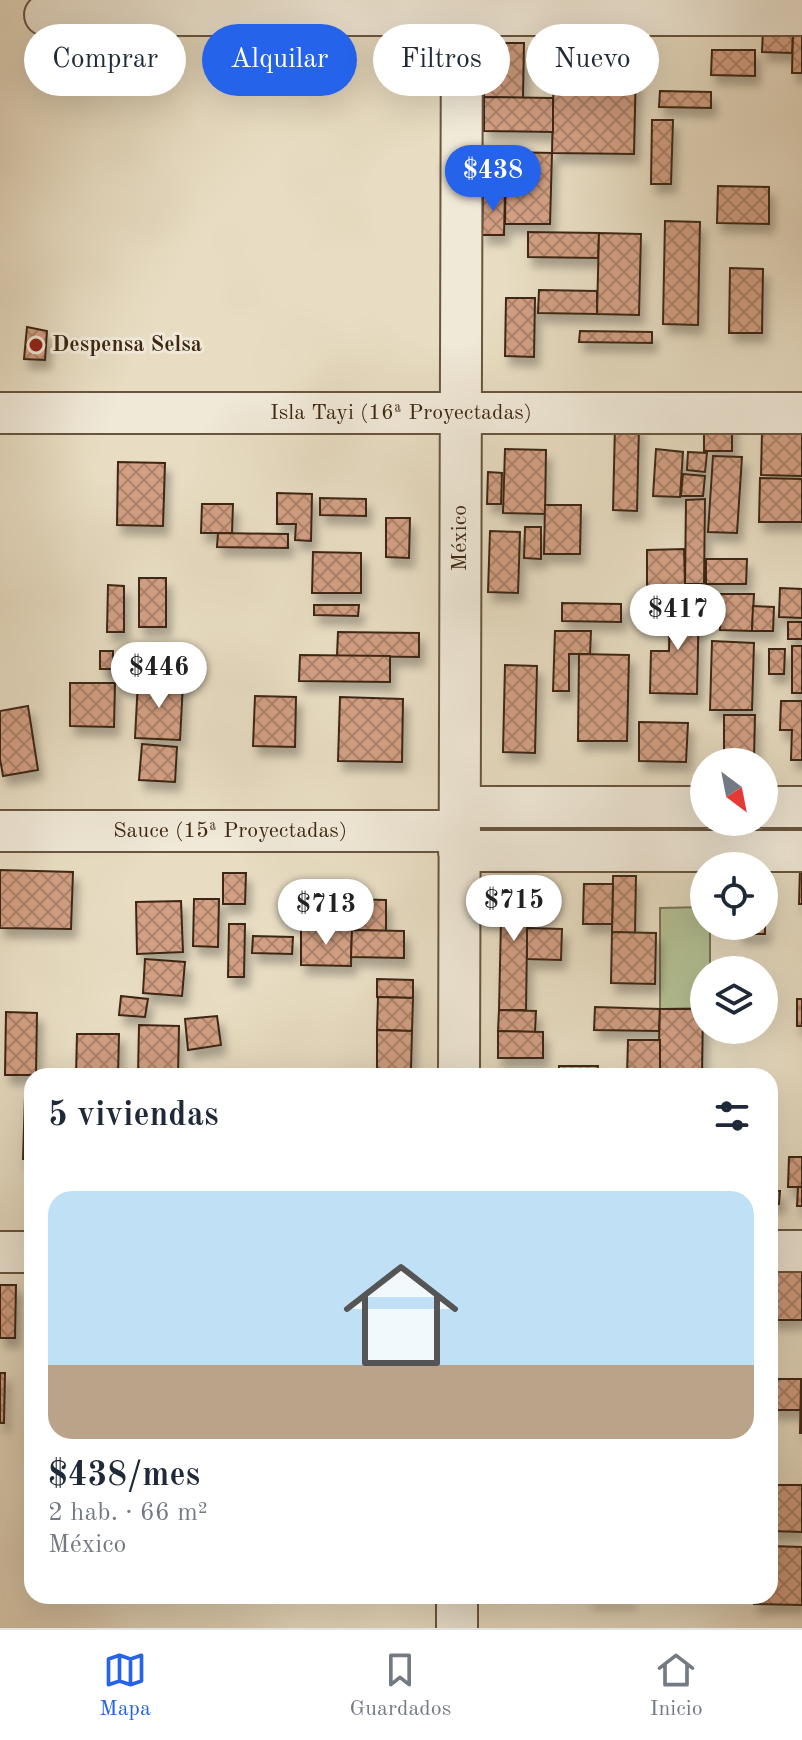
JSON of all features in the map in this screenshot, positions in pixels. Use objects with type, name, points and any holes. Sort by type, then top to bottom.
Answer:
[{"type":"street","points":[[45,15],[462,8],[802,15]]},
{"type":"street","name":"México","points":[[459,1068],[462,8]]},
{"type":"street","name":"Isla Tayi (16ª Proyectadas)","points":[[0,413],[802,413]]},
{"type":"street","points":[[778,807],[802,807]]},
{"type":"street","name":"Sauce (15ª Proyectadas)","points":[[460,830],[690,808]]},
{"type":"street","name":"Sauce (15ª Proyectadas)","points":[[0,831],[460,830],[802,851]]},
{"type":"street","points":[[778,1251],[802,1251]]},
{"type":"street","points":[[457,1604],[457,1628]]},
{"type":"green space","points":[[690,825],[690,835],[515,833],[522,826]]},
{"type":"green space","points":[[778,825],[802,825],[802,837],[730,836],[778,836]]},
{"type":"green space","points":[[690,907],[690,940],[710,940],[710,956],[690,956],[690,1008],[660,1009],[660,908]]},
{"type":"building","points":[[793,28],[802,28],[802,73],[792,73]]},
{"type":"building","points":[[763,29],[793,30],[792,53],[762,52]]},
{"type":"building","points":[[510,43],[524,43],[523,98],[484,97],[510,96]]},
{"type":"building","points":[[712,50],[755,50],[755,76],[711,75]]},
{"type":"building","points":[[660,91],[711,92],[711,108],[659,107]]},
{"type":"building","points":[[553,96],[635,96],[634,154],[552,153]]},
{"type":"building","points":[[484,97],[553,98],[553,132],[484,131]]},
{"type":"building","points":[[652,120],[673,120],[671,184],[651,184]]},
{"type":"building","points":[[506,152],[552,153],[550,224],[505,224]]},
{"type":"building","points":[[718,186],[769,187],[769,224],[717,223]]},
{"type":"building","points":[[483,191],[505,192],[504,235],[482,235]]},
{"type":"building","points":[[665,221],[700,222],[698,325],[663,324]]},
{"type":"building","points":[[528,232],[599,233],[598,258],[528,257]]},
{"type":"building","points":[[599,233],[641,234],[639,315],[597,314]]},
{"type":"building","points":[[730,268],[763,269],[762,333],[729,333]]},
{"type":"building","points":[[539,290],[597,291],[597,314],[538,313]]},
{"type":"building","points":[[506,298],[535,298],[534,357],[505,356]]},
{"type":"building","name":"Despensa Selsa","points":[[27,327],[47,331],[45,360],[24,359]]},
{"type":"building","points":[[580,331],[652,332],[652,343],[579,342]]},
{"type":"building","points":[[704,415],[732,415],[732,451],[704,451]]},
{"type":"building","points":[[615,425],[639,425],[637,511],[613,510]]},
{"type":"building","points":[[762,432],[802,433],[802,476],[761,475]]},
{"type":"building","points":[[505,449],[546,450],[545,514],[503,513]]},
{"type":"building","points":[[656,449],[683,452],[680,497],[653,496]]},
{"type":"building","points":[[688,452],[707,453],[705,472],[687,470]]},
{"type":"building","points":[[713,456],[742,457],[737,533],[708,532]]},
{"type":"building","points":[[118,462],[165,463],[163,526],[117,525]]},
{"type":"building","points":[[488,472],[502,473],[501,504],[487,504]]},
{"type":"building","points":[[683,474],[705,476],[703,496],[681,496]]},
{"type":"building","points":[[760,478],[802,479],[802,522],[759,522]]},
{"type":"building","points":[[277,493],[312,494],[311,541],[295,540],[296,524],[277,524]]},
{"type":"building","points":[[320,498],[366,499],[366,516],[320,515]]},
{"type":"building","points":[[705,499],[704,584],[685,584],[686,500]]},
{"type":"building","points":[[202,504],[233,504],[232,533],[201,533]]},
{"type":"building","points":[[545,505],[581,505],[580,554],[544,554]]},
{"type":"building","points":[[386,518],[410,518],[409,558],[386,557]]},
{"type":"building","points":[[525,527],[541,527],[541,559],[524,558]]},
{"type":"building","points":[[490,531],[520,532],[518,593],[488,592]]},
{"type":"building","points":[[218,533],[288,534],[288,548],[217,547]]},
{"type":"building","points":[[684,549],[685,585],[647,586],[647,550]]},
{"type":"building","points":[[313,552],[361,553],[361,593],[312,593]]},
{"type":"building","points":[[706,559],[747,559],[746,584],[706,584]]},
{"type":"building","points":[[139,578],[166,578],[166,627],[139,627]]},
{"type":"building","points":[[108,585],[124,586],[124,632],[107,632]]},
{"type":"building","points":[[780,588],[802,589],[802,618],[779,617]]},
{"type":"building","points":[[721,594],[754,594],[752,631],[720,630]]},
{"type":"building","points":[[670,599],[699,600],[697,694],[650,693],[651,651],[669,651]]},
{"type":"building","points":[[562,603],[621,604],[621,622],[562,621]]},
{"type":"building","points":[[314,605],[359,605],[358,616],[314,615]]},
{"type":"building","points":[[753,606],[774,607],[773,631],[752,631]]},
{"type":"building","points":[[788,622],[802,622],[802,639],[788,639]]},
{"type":"building","points":[[555,631],[591,631],[590,654],[569,654],[569,691],[553,691]]},
{"type":"building","points":[[338,632],[419,633],[419,657],[337,656]]},
{"type":"building","points":[[712,641],[754,643],[752,710],[710,710]]},
{"type":"building","points":[[792,646],[802,646],[802,693],[792,693]]},
{"type":"building","points":[[769,649],[785,649],[784,674],[769,674]]},
{"type":"building","points":[[100,651],[113,651],[113,669],[100,669]]},
{"type":"building","points":[[579,654],[629,655],[627,741],[578,741]]},
{"type":"building","points":[[300,655],[390,656],[390,682],[299,681]]},
{"type":"building","points":[[505,665],[537,666],[535,753],[503,752]]},
{"type":"building","points":[[138,681],[183,683],[180,740],[135,738]]},
{"type":"building","points":[[70,683],[115,683],[114,727],[70,726]]},
{"type":"building","points":[[255,696],[296,697],[295,747],[253,746]]},
{"type":"building","points":[[340,697],[403,699],[402,762],[338,761]]},
{"type":"building","points":[[781,701],[802,701],[802,760],[791,760],[792,730],[780,730]]},
{"type":"building","points":[[28,706],[38,770],[3,776],[0,711]]},
{"type":"building","points":[[724,715],[755,715],[754,748],[724,748]]},
{"type":"building","points":[[639,722],[688,723],[686,762],[639,761]]},
{"type":"building","points":[[142,744],[177,747],[175,782],[139,780]]},
{"type":"building","points":[[802,869],[802,904],[799,904]]},
{"type":"building","points":[[0,870],[73,872],[71,929],[0,928]]},
{"type":"building","points":[[223,873],[246,873],[245,904],[223,904]]},
{"type":"building","points":[[502,876],[528,876],[526,1010],[499,1010]]},
{"type":"building","points":[[613,876],[636,876],[635,933],[612,932]]},
{"type":"building","points":[[584,884],[613,884],[612,924],[583,924]]},
{"type":"building","points":[[303,898],[386,900],[386,931],[303,929]]},
{"type":"building","points":[[194,899],[219,899],[218,947],[193,946]]},
{"type":"building","points":[[181,901],[183,952],[137,954],[136,902]]},
{"type":"building","points":[[229,924],[245,924],[244,977],[228,977]]},
{"type":"building","points":[[527,928],[562,929],[561,960],[527,959]]},
{"type":"building","points":[[301,929],[352,930],[351,966],[301,965]]},
{"type":"building","points":[[352,930],[404,931],[404,958],[351,957]]},
{"type":"building","points":[[612,932],[656,933],[655,984],[611,983]]},
{"type":"building","points":[[253,936],[293,937],[292,954],[252,953]]},
{"type":"building","points":[[145,959],[185,962],[182,996],[143,993]]},
{"type":"building","points":[[377,979],[413,980],[413,998],[377,997]]},
{"type":"building","points":[[121,996],[148,999],[145,1017],[119,1015]]},
{"type":"building","points":[[378,997],[413,998],[412,1031],[377,1030]]},
{"type":"building","points":[[797,999],[802,999],[802,1026],[797,1026]]},
{"type":"building","points":[[595,1007],[660,1009],[659,1031],[594,1030]]},
{"type":"building","points":[[660,1009],[690,1009],[690,1044],[702,1044],[702,1068],[658,1068]]},
{"type":"building","points":[[499,1010],[536,1011],[535,1032],[498,1031]]},
{"type":"building","points":[[6,1012],[37,1013],[36,1068],[24,1068],[24,1075],[5,1075]]},
{"type":"building","points":[[217,1016],[221,1045],[188,1050],[185,1019]]},
{"type":"building","points":[[139,1025],[179,1026],[178,1068],[138,1068]]},
{"type":"building","points":[[377,1030],[412,1031],[411,1068],[377,1068]]},
{"type":"building","points":[[498,1031],[543,1032],[543,1058],[498,1058]]},
{"type":"building","points":[[77,1034],[119,1034],[118,1068],[76,1068]]},
{"type":"building","points":[[628,1040],[660,1040],[660,1068],[627,1068]]},
{"type":"building","points":[[559,1066],[598,1066],[598,1068]]},
{"type":"building","points":[[789,1157],[802,1157],[802,1187],[788,1187]]},
{"type":"building","points":[[798,1187],[802,1187],[802,1206],[797,1206]]},
{"type":"building","points":[[778,1270],[802,1271],[802,1320],[778,1320]]},
{"type":"building","points":[[0,1285],[16,1285],[15,1338],[0,1338]]},
{"type":"building","points":[[0,1373],[5,1373],[4,1423],[0,1423]]},
{"type":"building","points":[[778,1379],[801,1379],[801,1410],[778,1410]]},
{"type":"building","points":[[801,1379],[802,1433],[800,1433]]},
{"type":"building","points":[[778,1485],[802,1485],[802,1532],[778,1531]]},
{"type":"building","points":[[778,1546],[802,1547],[802,1605],[754,1604],[778,1604]]},
{"type":"place","name":"Despensa Selsa","points":[[36,345]]}]
